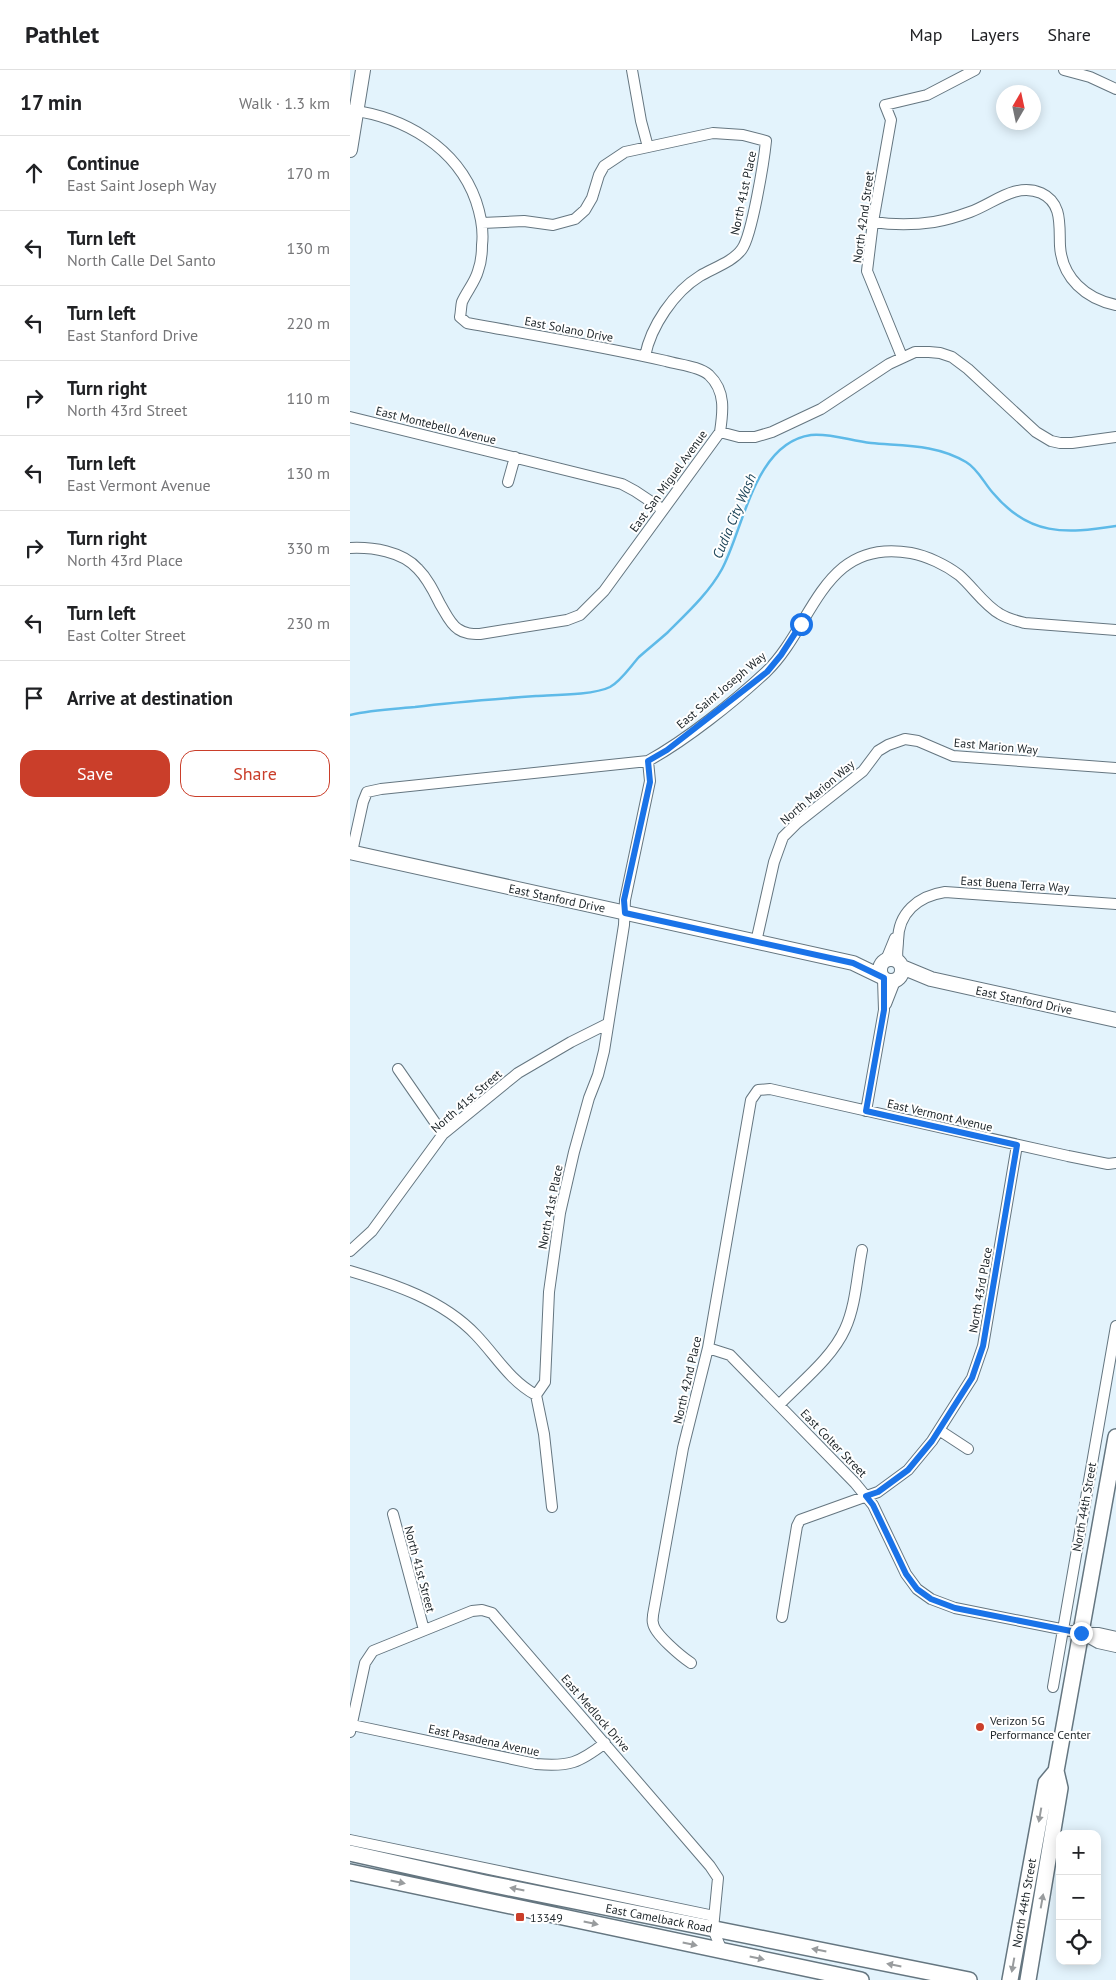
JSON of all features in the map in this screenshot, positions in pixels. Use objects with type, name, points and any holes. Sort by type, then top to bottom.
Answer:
[{"type":"main road","name":"North 44th Street","points":[[1028,1980],[1060,1788],[1056,1771],[1116,1437]]},
{"type":"main road","name":"North 44th Street","points":[[1010,1980],[1046,1783],[1056,1771]]},
{"type":"main road","name":"East Camelback Road","points":[[350,1853],[485,1883],[713,1922],[863,1959],[969,1980]]},
{"type":"main road","name":"East Camelback Road","points":[[350,1872],[860,1980]]},
{"type":"main road","points":[[860,1980],[863,1959]]},
{"type":"street","points":[[350,150],[353,111],[363,70]]},
{"type":"street","points":[[353,111],[369,112],[400,123],[436,144],[457,166],[467,180],[482,223],[524,221],[553,224],[575,219],[585,210],[592,198],[598,175],[604,166],[625,152],[648,147],[641,121],[632,70]]},
{"type":"street","name":"North 42nd Street","points":[[902,357],[868,271],[873,222],[891,120],[885,105],[926,95],[975,70]]},
{"type":"street","points":[[1064,70],[1090,77],[1116,89]]},
{"type":"street","name":"North 41st Place","points":[[645,356],[650,337],[674,299],[698,277],[742,250],[748,232],[766,141],[743,135],[713,133],[648,147]]},
{"type":"street","points":[[873,222],[905,224],[933,222],[971,212],[1022,189],[1042,193],[1049,198],[1060,216],[1062,256],[1070,276],[1090,296],[1104,302],[1116,304]]},
{"type":"street","name":"East Solano Drive","points":[[482,223],[482,246],[478,271],[462,302],[460,317],[467,323],[645,356],[698,369],[709,374],[722,396],[723,411],[720,432]]},
{"type":"street","name":"East San Miguel Avenue","points":[[350,548],[367,548],[405,559],[417,568],[426,579],[456,629],[466,633],[480,634],[552,624],[580,615],[604,591],[720,432],[739,437],[755,437],[772,432],[820,409],[889,364],[914,352],[940,353],[952,357],[968,369],[1036,432],[1051,441],[1072,443],[1116,436]]},
{"type":"street","name":"East Montebello Avenue","points":[[350,417],[622,484],[662,509]]},
{"type":"street","points":[[508,482],[515,457]]},
{"type":"street","name":"East Saint Joseph Way","points":[[351,852],[367,792],[381,788],[648,761],[667,750],[767,672],[781,655],[829,580],[855,560],[872,554],[911,553],[930,559],[959,575],[990,607],[1013,620],[1025,623],[1116,630]]},
{"type":"street","name":"East Marion Way","points":[[878,751],[888,745],[905,740],[926,743],[954,756],[1116,768]]},
{"type":"street","name":"North Marion Way","points":[[756,942],[774,862],[782,837],[796,823],[863,771],[878,751]]},
{"type":"street","name":"North 41st Place","points":[[536,1395],[544,1382],[549,1292],[560,1213],[578,1137],[601,1065],[625,913],[624,900],[650,782],[648,761]]},
{"type":"street","name":"East Stanford Drive","points":[[351,852],[891,971],[918,981],[932,980],[1116,1020]]},
{"type":"street","name":"East Buena Terra Way","points":[[891,971],[904,916],[915,903],[927,896],[945,892],[1116,904]]},
{"type":"street","points":[[866,1111],[891,971]]},
{"type":"street","name":"North 41st Street","points":[[350,1250],[372,1231],[443,1134],[518,1073],[571,1042],[607,1024]]},
{"type":"street","points":[[398,1069],[443,1134]]},
{"type":"street","name":"East Vermont Avenue","points":[[758,1090],[770,1089],[1017,1145],[1093,1161],[1116,1163]]},
{"type":"street","name":"North 42nd Place","points":[[690,1663],[680,1656],[652,1624],[683,1448],[708,1348],[751,1100],[758,1090]]},
{"type":"street","name":"North 43rd Place","points":[[782,1617],[797,1526],[800,1520],[878,1492],[908,1470],[939,1430],[972,1378],[983,1346],[1017,1145]]},
{"type":"street","points":[[779,1405],[832,1350],[845,1330],[851,1309],[862,1250]]},
{"type":"street","points":[[350,1271],[417,1294],[454,1316],[476,1334],[514,1380],[536,1395],[544,1434],[552,1507]]},
{"type":"street","name":"North 44th Street","points":[[1052,1687],[1116,1326]]},
{"type":"street","name":"East Colter Street","points":[[708,1348],[730,1355],[855,1482],[873,1505],[906,1574],[917,1589],[931,1599],[955,1608],[1062,1630],[1116,1637]]},
{"type":"street","points":[[939,1430],[968,1449]]},
{"type":"street","name":"North 41st Street","points":[[393,1514],[424,1630]]},
{"type":"street","name":"East Medlock Drive","points":[[351,1729],[363,1671],[368,1657],[381,1648],[472,1611],[482,1610],[492,1613],[710,1866],[718,1878],[713,1922],[722,1951]]},
{"type":"street","name":"East Colter Street","points":[[1081,1633],[1098,1643],[1116,1647]]},
{"type":"street","name":"East Pasadena Avenue","points":[[351,1729],[536,1764],[558,1766],[581,1760],[605,1742]]},
{"type":"street","name":"East Camelback Road","points":[[350,1840],[713,1922]]},
{"type":"waterway","name":"Cudia City Wash","points":[[350,715],[460,702],[584,693],[610,687],[622,678],[639,657],[667,633],[711,586],[730,552],[753,490],[764,470],[776,454],[792,441],[811,435],[826,435],[871,443],[919,447],[955,456],[974,468],[993,493],[1007,507],[1020,517],[1049,529],[1080,530],[1116,526]]},
{"type":"place","name":"Verizon 5G Performance Center","points":[[980,1727]]},
{"type":"place","name":"13349","points":[[520,1917]]},
{"type":"route","points":[[801,624],[781,655],[767,672],[722,709],[667,750],[648,761],[650,782],[624,900],[625,913],[853,963],[884,978],[884,1010],[866,1111],[1017,1145],[983,1346],[972,1378],[932,1441],[908,1470],[878,1492],[866,1496],[873,1505],[906,1574],[917,1589],[931,1599],[955,1608],[1081,1633]]}]
